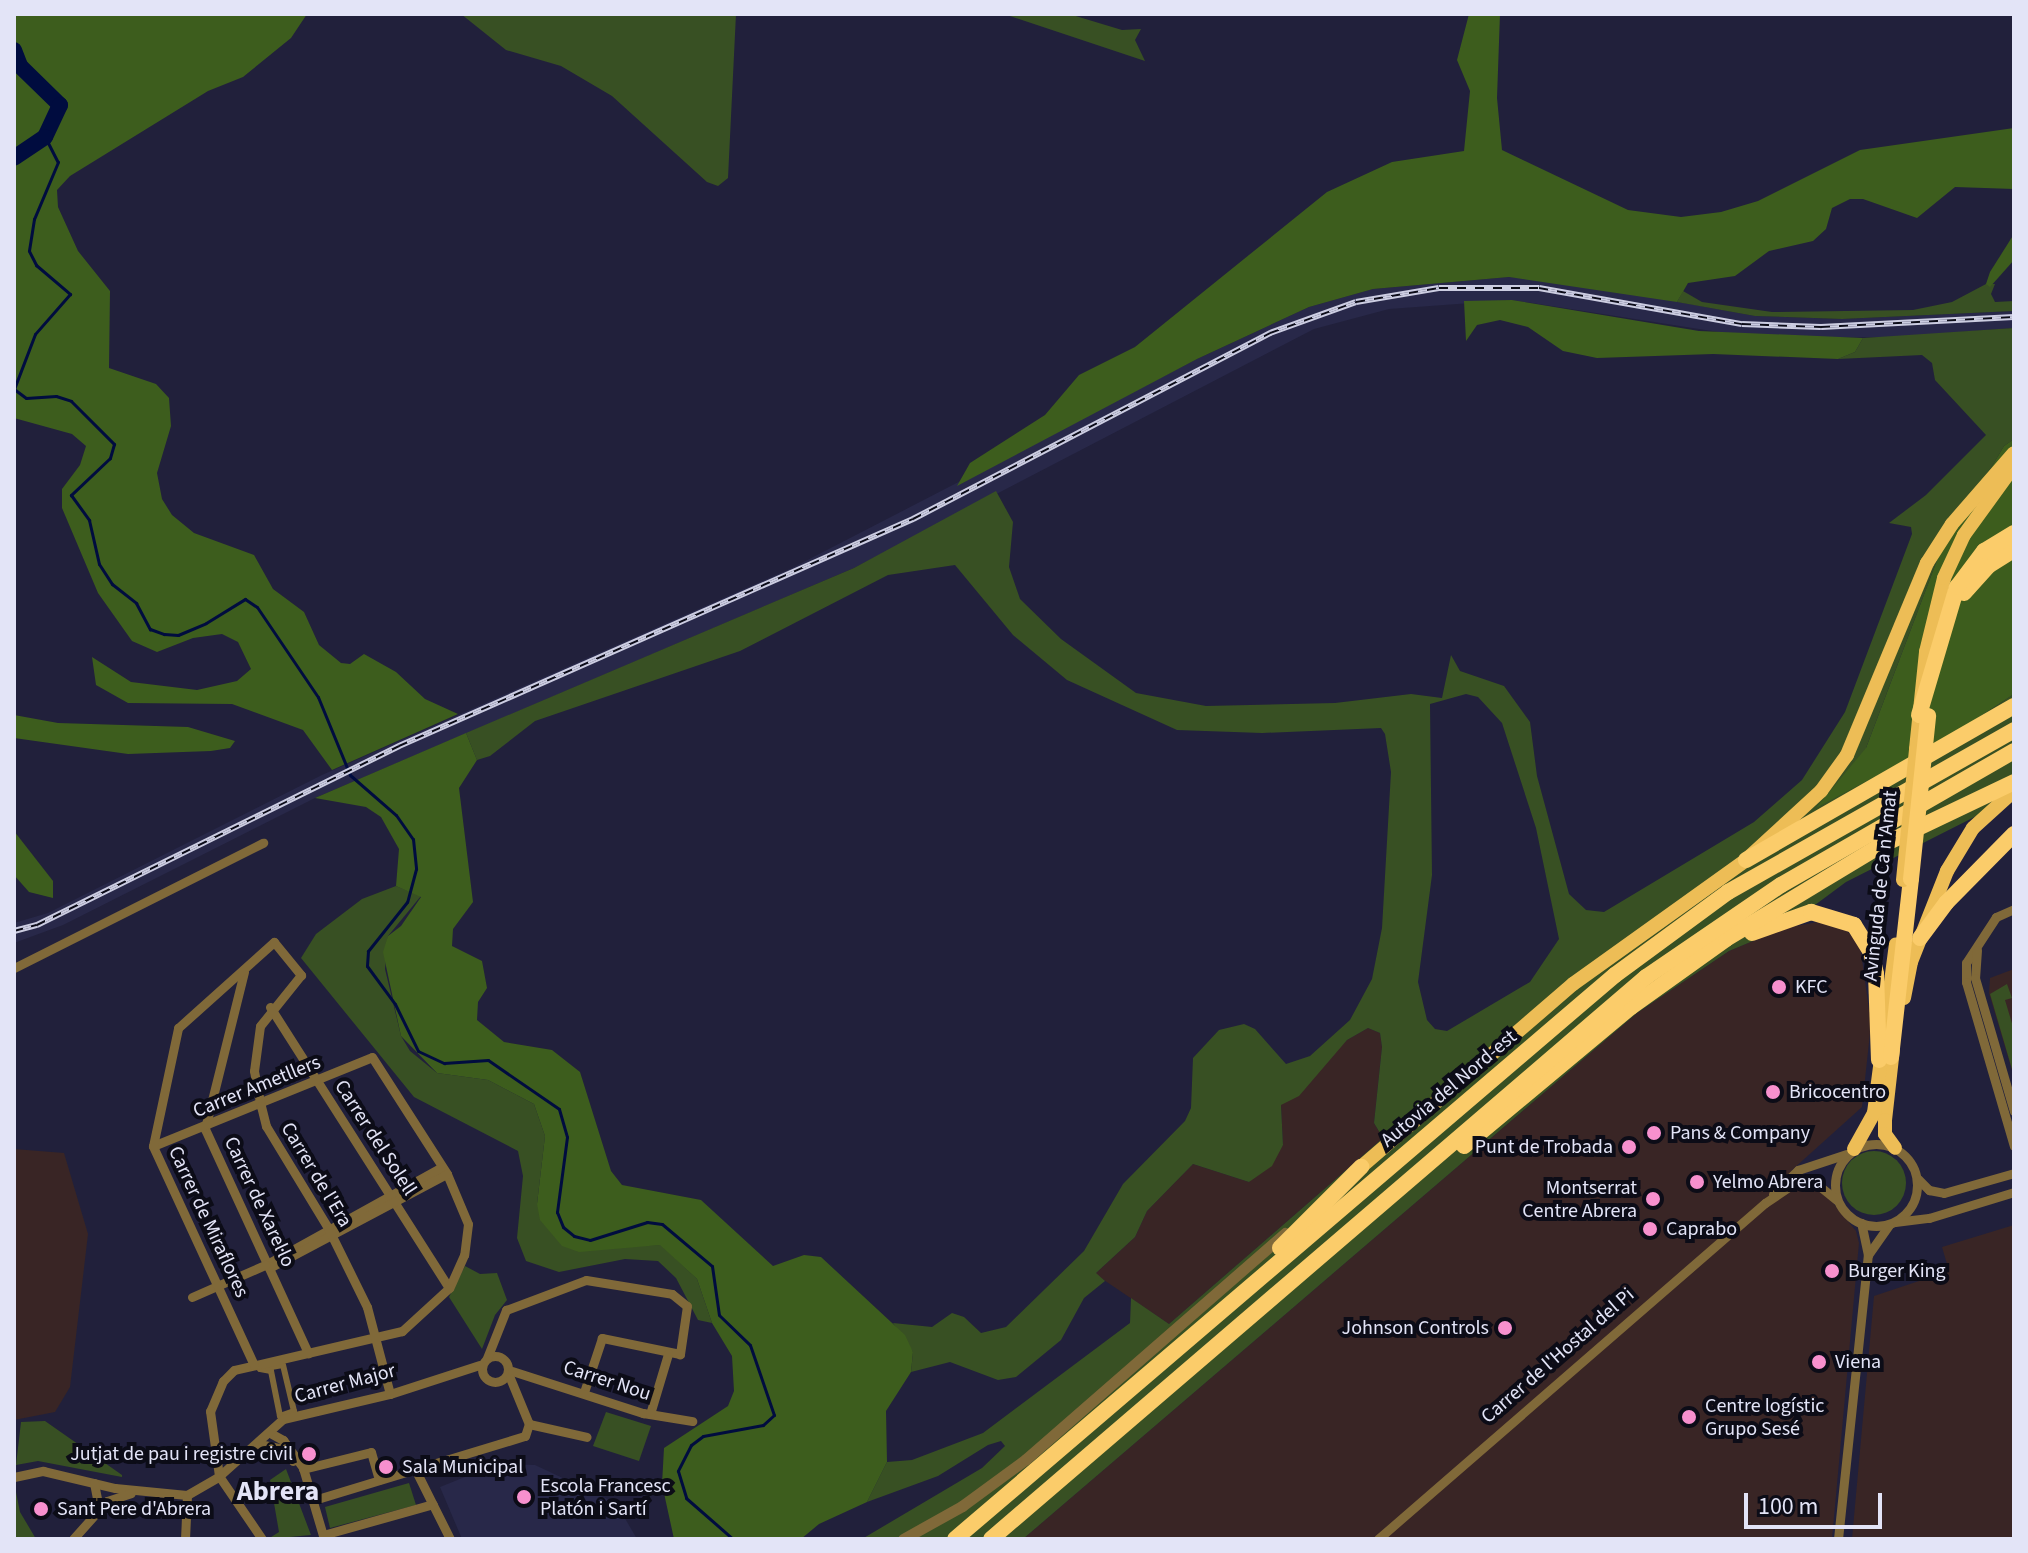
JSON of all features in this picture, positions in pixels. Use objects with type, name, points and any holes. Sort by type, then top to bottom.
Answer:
[{"type":"highway","points":[[1746,860],[1821,791],[1847,755],[1927,563],[1959,514],[2014,453]]},
{"type":"highway","points":[[1851,1151],[1874,1113],[1885,1059],[1907,880],[1930,628],[1944,578],[1964,535],[2014,466]]},
{"type":"highway","points":[[1924,716],[1957,587],[1984,551],[2014,533]]},
{"type":"highway","points":[[1924,716],[1957,607],[1981,572],[2014,550]]},
{"type":"highway","points":[[1153,1372],[1361,1167],[1573,984],[1746,860],[2012,708]]},
{"type":"highway","name":"Autovia del Nord-est","points":[[955,1539],[1615,975],[1728,892],[2014,730]]},
{"type":"highway","name":"Autovia del Nord-est","points":[[991,1539],[1410,1183],[1478,1118],[1682,950],[1781,885],[2014,751]]},
{"type":"highway","points":[[1410,1183],[1439,1167],[1631,1007],[1697,961],[1878,847],[2014,782]]},
{"type":"highway","points":[[1885,1059],[1920,938],[1957,850],[2014,791]]},
{"type":"highway","points":[[1920,938],[1946,903],[2014,834]]},
{"type":"highway","points":[[1697,961],[1797,915],[1826,913],[1842,918],[1864,936],[1871,952],[1885,1059],[1885,1134],[1895,1148]]},
{"type":"street","points":[[14,968],[263,843]]},
{"type":"street","points":[[2014,909],[1996,917],[1978,938],[1966,963],[1966,982],[2014,1146]]},
{"type":"street","points":[[1978,938],[1975,978],[2013,1109]]},
{"type":"street","name":"Carrer de Miraflores","points":[[254,1365],[153,1146],[178,1028],[274,942]]},
{"type":"street","name":"Carrer de l'Era","points":[[274,942],[299,973],[270,1007],[260,1026],[254,1071],[266,1126],[330,1232],[375,1337],[390,1394]]},
{"type":"street","name":"Carrer de Xarel·lo","points":[[245,970],[205,1129],[308,1353]]},
{"type":"street","name":"Carrer del Solell","points":[[270,1007],[449,1288]]},
{"type":"street","name":"Carrer Ametllers","points":[[153,1146],[205,1129],[372,1057],[444,1170]]},
{"type":"street","points":[[1991,1068],[1996,1070],[2008,1108],[2013,1109]]},
{"type":"street","points":[[1838,1539],[1868,1255],[1861,1223],[1837,1200],[1835,1174],[1851,1151],[1874,1143],[1895,1148],[1922,1186],[1944,1193],[2014,1173]]},
{"type":"street","name":"Carrer de l'Hostal del Pi","points":[[1378,1539],[1765,1203],[1798,1170],[1851,1151]]},
{"type":"street","points":[[903,1539],[962,1506],[1026,1459],[1361,1167]]},
{"type":"street","points":[[192,1297],[268,1264],[444,1170],[468,1224],[464,1255],[449,1288],[402,1331],[234,1370],[223,1381],[210,1411],[219,1476],[262,1539]]},
{"type":"street","points":[[1868,1255],[1914,1200],[1916,1176]]},
{"type":"street","name":"Carrer de l'Hostal del Pi","points":[[1765,1203],[1798,1181],[1812,1180],[1825,1185],[1837,1200]]},
{"type":"street","points":[[1861,1223],[1892,1224],[1929,1218],[2014,1192]]},
{"type":"street","points":[[511,1374],[487,1378],[483,1361],[506,1310],[586,1280],[672,1294],[687,1306],[680,1354],[668,1354],[602,1338],[584,1392]]},
{"type":"street","points":[[650,1414],[668,1354]]},
{"type":"street","points":[[483,1361],[505,1362],[529,1424],[525,1436]]},
{"type":"street","name":"Carrer Major","points":[[187,1495],[219,1476],[272,1434],[283,1419],[390,1394],[483,1361]]},
{"type":"street","points":[[283,1365],[294,1411],[280,1416],[271,1371],[260,1369],[283,1365]]},
{"type":"street","name":"Carrer Nou","points":[[511,1374],[584,1392],[650,1414],[692,1421]]},
{"type":"street","points":[[529,1424],[587,1437]]},
{"type":"street","points":[[314,1500],[554,1429]]},
{"type":"street","points":[[272,1434],[279,1448],[308,1484]]},
{"type":"street","points":[[272,1434],[283,1440],[303,1469],[324,1537],[433,1504]]},
{"type":"street","points":[[259,1444],[279,1448]]},
{"type":"street","points":[[303,1469],[371,1452],[379,1480]]},
{"type":"street","points":[[415,1469],[450,1539]]},
{"type":"street","points":[[14,1477],[43,1471],[94,1483],[187,1495],[185,1539]]},
{"type":"street","points":[[94,1483],[99,1509]]},
{"type":"street","points":[[73,1539],[115,1496],[141,1490]]},
{"type":"shaded area","points":[[1509,277],[1575,283],[1755,316],[1842,319],[2014,311],[2014,328],[1894,337],[1757,338],[1512,300],[1389,309],[1314,329],[854,568],[315,798],[63,925],[14,943],[14,923],[48,913],[322,775],[792,568],[1197,359],[1309,307],[1373,289]]},
{"type":"shaded area","points":[[1824,921],[1846,930],[1860,945],[1871,1024],[1862,1107],[1792,1170],[1805,1184],[1820,1187],[1856,1231],[1859,1243],[1832,1539],[1023,1539],[1637,1013],[1729,951],[1784,928]]},
{"type":"shaded area","points":[[2014,969],[2014,1077],[1989,993],[1990,978]]},
{"type":"shaded area","points":[[1368,1028],[1380,1033],[1382,1047],[1374,1123],[1383,1138],[1169,1324],[1095,1274],[1135,1237],[1147,1211],[1193,1164],[1249,1182],[1283,1145],[1281,1105],[1347,1040]]},
{"type":"shaded area","points":[[14,1149],[64,1153],[88,1234],[70,1387],[55,1412],[14,1420]]},
{"type":"shaded area","points":[[2014,1225],[2014,1539],[1852,1539],[1874,1296],[1949,1271],[1942,1247]]},
{"type":"shaded area","name":"Escola Francesc Platón i Sartí","points":[[497,1464],[535,1465],[616,1503],[637,1539],[462,1539],[440,1487]]},
{"type":"green space","points":[[14,14],[307,14],[291,38],[243,77],[208,91],[70,176],[57,190],[58,207],[78,251],[110,291],[109,368],[156,384],[169,398],[171,426],[157,473],[162,499],[172,515],[194,533],[254,555],[273,589],[304,612],[319,645],[341,663],[350,664],[364,654],[396,672],[425,699],[458,714],[332,770],[303,730],[232,704],[128,703],[96,685],[92,657],[131,682],[197,690],[237,681],[251,669],[238,642],[222,634],[193,638],[157,652],[132,641],[98,593],[62,508],[62,489],[80,465],[86,446],[72,434],[14,418]]},
{"type":"green space","points":[[461,14],[736,14],[728,178],[718,186],[707,182],[612,96],[561,66],[506,50]]},
{"type":"green space","points":[[1004,14],[1069,14],[1122,30],[1141,29],[1135,40],[1145,61]]},
{"type":"green space","points":[[1469,14],[1500,14],[1497,98],[1502,150],[1628,210],[1681,217],[1721,212],[1758,201],[1860,150],[2014,128],[2014,189],[1955,187],[1917,218],[1863,199],[1850,199],[1832,208],[1826,229],[1813,241],[1769,251],[1735,276],[1688,283],[1677,302],[1509,277],[1373,289],[1309,307],[1197,359],[957,486],[970,463],[1045,415],[1079,375],[1135,347],[1327,192],[1392,162],[1464,151],[1470,91],[1457,60]]},
{"type":"green space","points":[[2014,234],[2014,260],[1990,287],[1986,284],[1990,272]]},
{"type":"green space","points":[[1986,284],[1995,284],[1991,294],[1995,302],[2014,301],[2014,311],[1842,319],[1755,316],[1677,302],[1683,291],[1702,302],[1772,312],[1913,310],[1952,302]]},
{"type":"green space","points":[[1512,300],[1699,331],[1863,338],[1855,352],[1838,359],[1713,354],[1597,358],[1563,351],[1528,327],[1500,320],[1477,325],[1466,341],[1464,301]]},
{"type":"green space","points":[[2014,328],[2014,439],[2004,446],[1939,555],[1866,748],[1949,737],[2014,694],[2014,797],[1846,882],[1784,928],[1729,951],[1637,1013],[1023,1539],[862,1539],[982,1468],[1005,1446],[1001,1441],[988,1445],[938,1476],[867,1502],[887,1462],[912,1460],[983,1433],[1130,1323],[1131,1298],[1169,1324],[1383,1138],[1374,1123],[1382,1047],[1380,1033],[1368,1028],[1347,1040],[1299,1096],[1281,1105],[1283,1145],[1272,1166],[1249,1182],[1193,1164],[1147,1211],[1135,1237],[1096,1273],[1105,1281],[1084,1298],[1061,1340],[1016,1377],[998,1380],[950,1362],[911,1372],[913,1352],[893,1323],[932,1327],[952,1313],[964,1317],[981,1333],[1006,1327],[1084,1251],[1123,1184],[1185,1121],[1191,1108],[1193,1058],[1219,1030],[1244,1024],[1255,1029],[1286,1064],[1310,1056],[1350,1020],[1372,979],[1382,928],[1391,772],[1385,734],[1381,728],[1262,733],[1177,730],[1067,680],[1013,635],[955,565],[888,575],[740,651],[535,721],[490,756],[477,760],[466,733],[854,568],[996,491],[1013,522],[1009,567],[1020,599],[1061,639],[1136,693],[1206,706],[1335,703],[1411,694],[1442,698],[1451,655],[1460,671],[1504,686],[1530,722],[1537,776],[1569,894],[1586,910],[1604,912],[1754,822],[1802,780],[1845,712],[1912,534],[1911,527],[1889,523],[1926,495],[1986,435],[1935,380],[1932,363],[1922,355],[1838,359],[1855,352],[1863,338]],"holes":[[[1466,694],[1478,697],[1502,723],[1536,828],[1559,939],[1530,982],[1447,1031],[1435,1029],[1427,1020],[1418,982],[1432,875],[1430,704]]]},
{"type":"green space","points":[[2014,439],[2014,694],[1949,737],[1816,808],[1866,748],[1939,555],[2004,446]]},
{"type":"green space","points":[[14,715],[58,723],[188,727],[235,741],[230,748],[211,751],[128,754],[14,738]]},
{"type":"green space","points":[[466,733],[477,760],[459,788],[473,902],[453,929],[452,946],[482,961],[487,988],[478,1002],[477,1020],[504,1042],[552,1050],[580,1072],[611,1171],[622,1185],[701,1200],[773,1266],[804,1255],[821,1257],[905,1335],[913,1352],[911,1372],[886,1411],[887,1462],[867,1502],[819,1524],[801,1539],[674,1539],[662,1484],[664,1448],[728,1406],[734,1391],[732,1356],[712,1323],[697,1279],[660,1245],[579,1252],[562,1246],[540,1220],[537,1204],[545,1136],[534,1104],[488,1080],[437,1073],[401,1036],[383,952],[388,936],[401,926],[421,897],[396,886],[399,849],[381,817],[366,807],[315,798]]},
{"type":"green space","points":[[14,831],[53,881],[53,898],[29,892],[14,875]]},
{"type":"green space","points":[[396,886],[421,896],[388,936],[385,969],[401,1036],[410,1051],[437,1073],[488,1080],[534,1104],[545,1136],[537,1204],[611,1246],[661,1245],[697,1279],[712,1323],[698,1320],[676,1278],[658,1261],[625,1259],[559,1272],[526,1261],[517,1238],[523,1176],[518,1151],[414,1097],[301,958],[316,934],[362,899]]},
{"type":"green space","points":[[2007,984],[2012,998],[2005,1000],[2014,1030],[2014,1076],[1990,994]]},
{"type":"green space","points":[[1874,1151],[1886,1153],[1897,1160],[1904,1171],[1904,1195],[1897,1206],[1886,1213],[1874,1215],[1862,1213],[1851,1206],[1844,1195],[1842,1183],[1844,1171],[1851,1160],[1862,1153]]},
{"type":"green space","points":[[465,1266],[480,1274],[497,1273],[507,1300],[495,1315],[482,1349],[449,1297]]},
{"type":"green space","points":[[606,1412],[651,1426],[639,1461],[593,1446]]},
{"type":"green space","points":[[45,1421],[122,1477],[38,1461],[16,1465],[21,1422]]},
{"type":"green space","points":[[286,1469],[311,1535],[268,1539],[279,1532],[270,1480]]},
{"type":"green space","points":[[14,1482],[20,1512],[36,1539],[14,1539]]},
{"type":"green space","points":[[409,1483],[416,1505],[330,1528],[325,1507]]},
{"type":"waterway","points":[[14,50],[20,66],[60,105],[45,137],[14,158]]},
{"type":"waterway","points":[[45,137],[58,162],[34,219],[29,251],[36,265],[70,294],[35,334],[14,389],[26,398],[56,396],[71,401],[114,444],[110,458],[71,495],[89,520],[99,564],[112,584],[136,603],[150,629],[164,634],[178,635],[206,623],[245,599],[257,607],[318,697],[350,775],[396,815],[413,839],[416,869],[407,902],[368,951],[367,966],[395,1004],[418,1051],[444,1063],[488,1060],[559,1109],[567,1137],[557,1212],[563,1227],[574,1236],[590,1240],[647,1222],[662,1224],[712,1266],[719,1315],[750,1345],[774,1415],[763,1425],[703,1436],[691,1445],[678,1471],[686,1498],[733,1539]]},
{"type":"railway","points":[[14,931],[37,925],[399,746],[913,519],[1270,333],[1356,302],[1439,288],[1539,288],[1742,324],[1821,327],[2014,317]]},
{"type":"place","name":"KFC","points":[[1779,987]]},
{"type":"place","name":"Bricocentro","points":[[1773,1092]]},
{"type":"place","name":"Pans & Company","points":[[1654,1133]]},
{"type":"place","name":"Punt de Trobada","points":[[1629,1147]]},
{"type":"place","name":"Yelmo Abrera","points":[[1697,1182]]},
{"type":"place","name":"Montserrat Centre Abrera","points":[[1653,1199]]},
{"type":"place","name":"Caprabo","points":[[1650,1229]]},
{"type":"place","name":"Burger King","points":[[1832,1271]]},
{"type":"place","name":"Johnson Controls","points":[[1505,1328]]},
{"type":"place","name":"Viena","points":[[1819,1362]]},
{"type":"place","name":"Centre logístic Grupo Sesé","points":[[1689,1417]]},
{"type":"place","name":"Jutjat de pau i registre civil","points":[[309,1454]]},
{"type":"place","name":"Sala Municipal","points":[[386,1467]]},
{"type":"place","name":"Escola Francesc Platón i Sartí","points":[[524,1497]]},
{"type":"place","name":"Sant Pere d'Abrera","points":[[41,1509]]},
{"type":"district","name":"Abrera","points":[[278,1491]]}]
